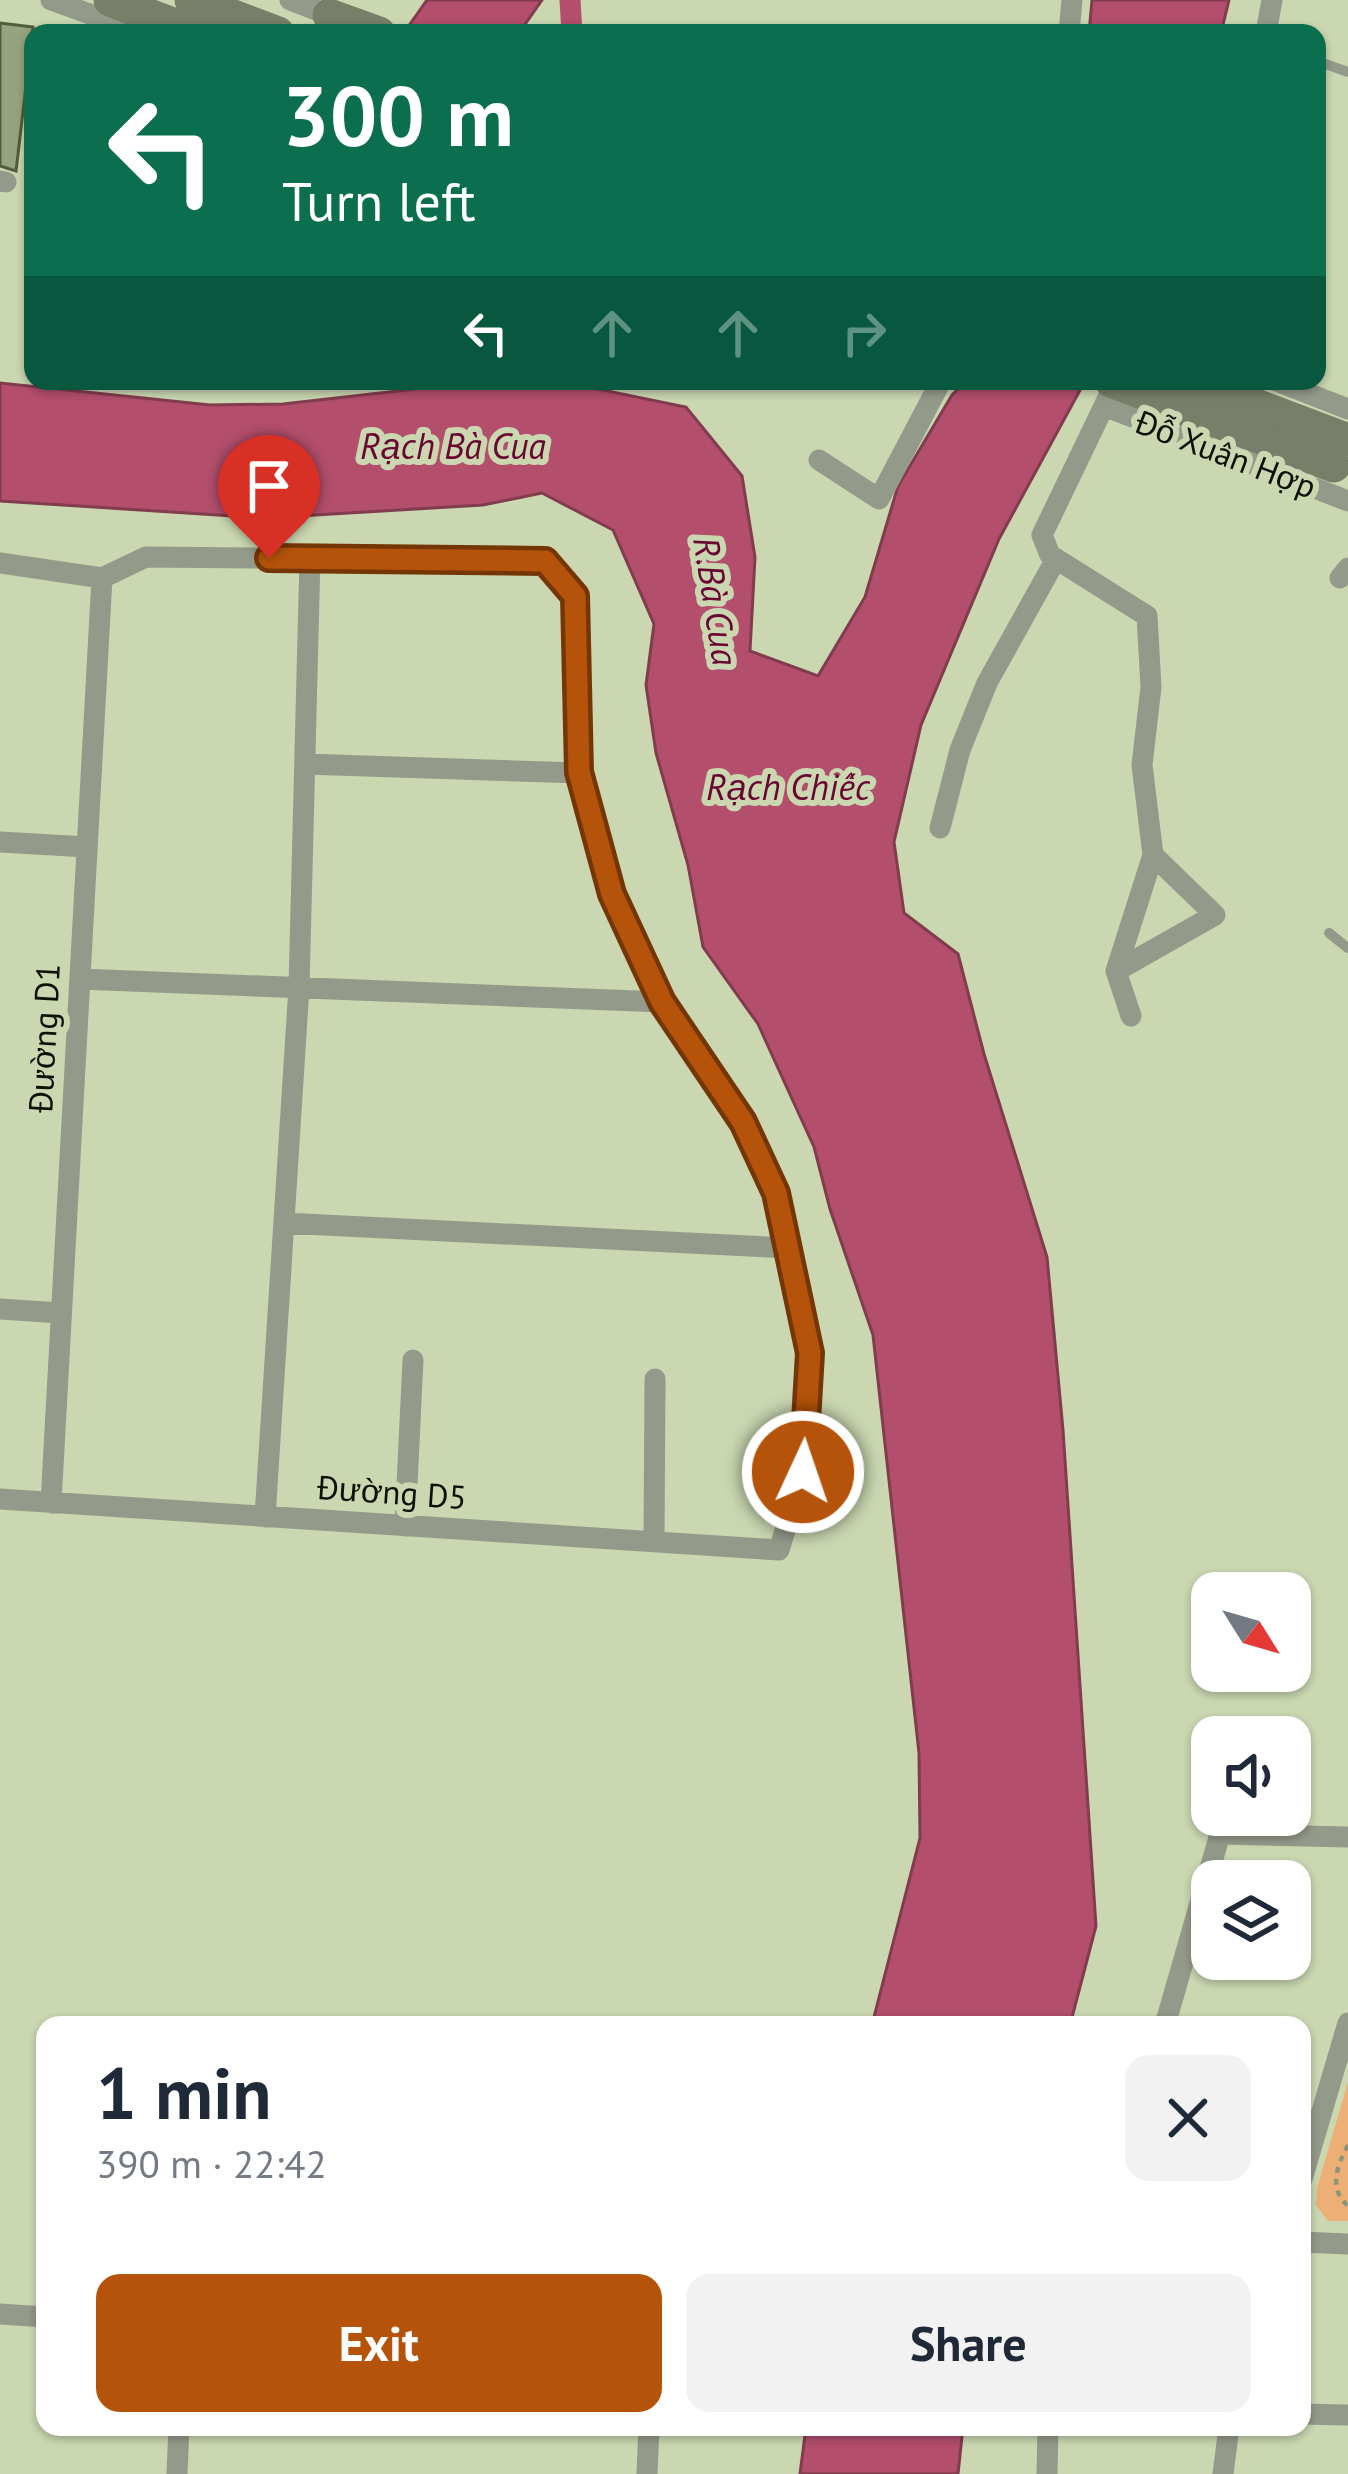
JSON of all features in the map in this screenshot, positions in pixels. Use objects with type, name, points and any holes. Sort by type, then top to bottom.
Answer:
[{"type":"main road","points":[[110,0],[173,24]]},
{"type":"main road","points":[[191,0],[254,24]]},
{"type":"main road","points":[[1115,390],[1344,445]]},
{"type":"main road","points":[[1213,390],[1344,445]]},
{"type":"street","points":[[51,0],[117,24]]},
{"type":"street","points":[[290,0],[326,24]]},
{"type":"street","points":[[820,460],[879,499],[936,390]]},
{"type":"street","points":[[1111,390],[1042,535],[1044,546],[1056,559],[1147,616],[1150,687],[1142,765],[1153,856],[1116,971],[1131,1016]]},
{"type":"street","name":"Đỗ Xuân Hợp","points":[[1113,390],[1348,501]]},
{"type":"street","points":[[1286,390],[1344,445]]},
{"type":"street","points":[[0,563],[103,578],[146,556],[545,561],[575,596],[579,772],[612,894],[662,1002],[743,1122],[776,1193],[789,1248],[284,1223]]},
{"type":"street","points":[[265,1516],[298,987],[310,559]]},
{"type":"street","points":[[940,829],[960,750],[987,683],[1056,559]]},
{"type":"street","name":"Đường D1","points":[[51,1503],[103,578]]},
{"type":"street","points":[[304,764],[579,772]]},
{"type":"street","points":[[0,842],[87,847]]},
{"type":"street","points":[[1116,971],[1215,915],[1153,856]]},
{"type":"street","points":[[80,979],[662,1002]]},
{"type":"street","name":"Đường D5","points":[[0,1499],[779,1550],[803,1472],[810,1353],[789,1248]]},
{"type":"street","points":[[0,1309],[62,1313]]},
{"type":"street","points":[[404,1526],[413,1360]]},
{"type":"street","points":[[655,1542],[656,1378]]},
{"type":"street","points":[[1169,2016],[1220,1834],[1348,1837]]},
{"type":"street","points":[[1311,2149],[1348,2023]]},
{"type":"street","points":[[1311,2242],[1348,2244]]},
{"type":"street","points":[[0,2314],[36,2316]]},
{"type":"street","points":[[1311,2414],[1348,2415]]},
{"type":"street","points":[[177,2474],[179,2436]]},
{"type":"street","points":[[647,2474],[649,2436]]},
{"type":"street","points":[[1047,2474],[1048,2436]]},
{"type":"street","points":[[1223,2474],[1228,2436]]},
{"type":"lane","points":[[1329,934],[1348,947]]},
{"type":"path","points":[[1348,2145],[1335,2187],[1348,2206]]},
{"type":"shaded area","points":[[1348,2082],[1348,2221],[1328,2221],[1316,2205],[1317,2188]]},
{"type":"water","points":[[427,0],[542,0],[525,24],[410,24]]},
{"type":"water","points":[[1092,0],[1229,0],[1223,24],[1090,24]]},
{"type":"water","name":"Rạch Chiếc","points":[[0,383],[24,386],[24,390],[210,405],[283,404],[406,390],[603,390],[686,407],[742,476],[755,557],[750,651],[818,676],[865,597],[898,486],[957,390],[1080,390],[999,539],[921,725],[894,842],[904,913],[958,954],[1047,1257],[1096,1926],[1072,2016],[874,2016],[920,1838],[919,1753],[873,1335],[814,1147],[758,1024],[703,947],[688,865],[656,753],[646,685],[654,624],[613,530],[542,493],[483,505],[265,518],[0,501]]},
{"type":"water","points":[[805,2436],[962,2436],[958,2474],[800,2474]]},
{"type":"building","points":[[0,23],[24,26],[24,103],[16,171],[0,166]]},
{"type":"waterway","points":[[570,0],[571,24]]},
{"type":"route","points":[[269,558],[545,561],[575,596],[579,772],[612,894],[662,1002],[743,1122],[776,1193],[810,1353],[803,1472]]},
{"type":"water label","name":"Rạch Bà Cua","points":[[453,446]]},
{"type":"water label","name":"R.Bà Cua","points":[[716,601]]}]
